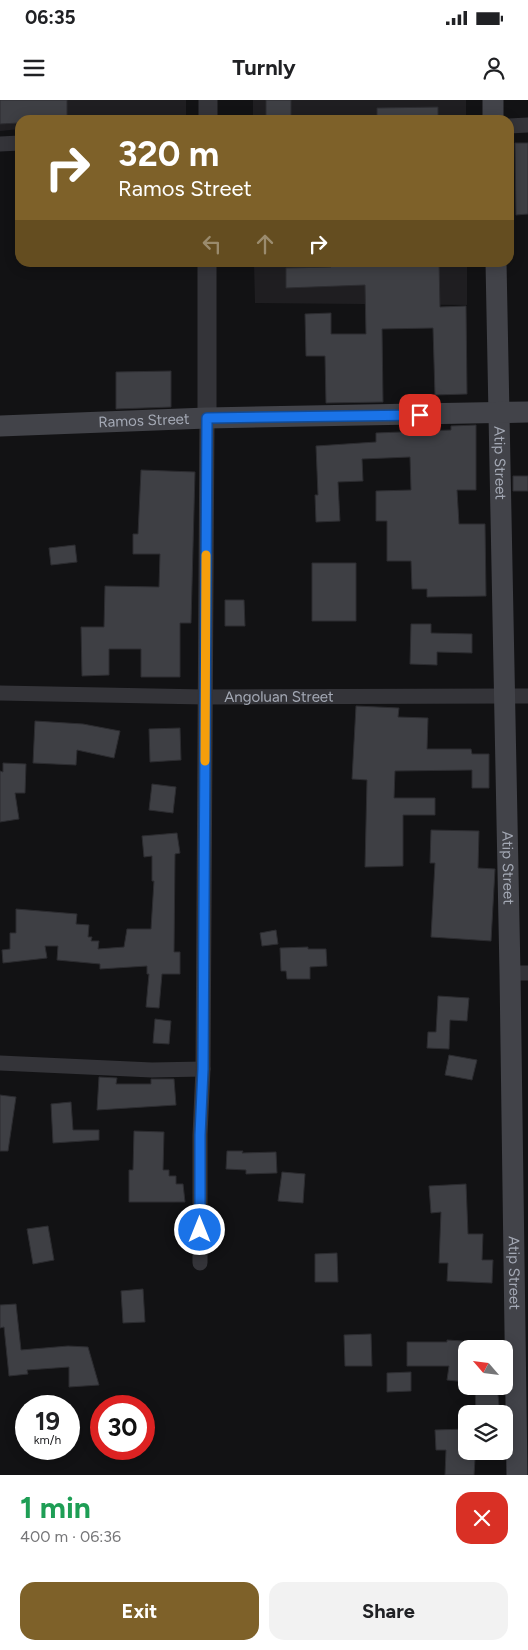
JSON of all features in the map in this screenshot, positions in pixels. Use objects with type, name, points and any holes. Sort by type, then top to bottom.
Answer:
[{"type":"main road","points":[[493,100],[493,115]]},
{"type":"main road","name":"Atip Street","points":[[496,267],[505,697],[519,973],[521,1252],[517,1475]]},
{"type":"main road","name":"Ramos Street","points":[[0,426],[207,418],[528,412]]},
{"type":"street","points":[[208,100],[208,115]]},
{"type":"street","points":[[514,126],[528,126]]},
{"type":"street","points":[[0,144],[15,143]]},
{"type":"street","points":[[200,1264],[200,1135],[203,1069],[207,267]]},
{"type":"street","name":"Angoluan Street","points":[[0,693],[205,698],[528,696]]},
{"type":"street","points":[[0,1063],[152,1070],[203,1069]]},
{"type":"shaded area","points":[[0,100],[186,100],[186,115],[15,115],[15,130],[0,131]]},
{"type":"shaded area","points":[[253,100],[466,100],[466,115],[253,115]]},
{"type":"shaded area","points":[[254,267],[467,267],[467,305],[255,303]]},
{"type":"building","points":[[0,100],[67,100],[67,115],[15,115],[15,123],[0,124]]},
{"type":"building","points":[[266,100],[291,100],[291,115],[266,115]]},
{"type":"building","points":[[438,107],[438,115],[377,115],[377,108]]},
{"type":"building","points":[[515,143],[528,143],[528,214],[516,215]]},
{"type":"building","points":[[439,267],[440,307],[466,306],[467,394],[435,395],[433,328],[382,329],[383,402],[326,403],[325,356],[306,356],[305,314],[331,313],[331,334],[366,334],[365,285],[286,288],[286,268]]},
{"type":"building","points":[[171,371],[171,407],[116,409],[116,372]]},
{"type":"building","points":[[476,425],[476,490],[457,490],[459,524],[485,524],[486,596],[427,597],[427,589],[412,589],[411,561],[387,561],[387,521],[376,521],[376,491],[411,490],[410,457],[362,459],[363,481],[338,482],[340,521],[316,522],[315,495],[318,495],[316,446],[376,442],[376,433],[451,430],[451,426]]},
{"type":"building","points":[[141,470],[195,472],[191,623],[180,623],[180,677],[141,677],[141,649],[109,649],[109,675],[82,676],[81,627],[104,627],[105,586],[159,587],[160,554],[133,554],[133,534],[138,534]]},
{"type":"building","points":[[513,476],[528,476],[528,491],[513,491]]},
{"type":"building","points":[[75,545],[77,562],[51,565],[49,548]]},
{"type":"building","points":[[312,563],[356,563],[356,621],[312,621]]},
{"type":"building","points":[[225,600],[244,600],[245,626],[225,626]]},
{"type":"building","points":[[411,624],[431,624],[431,633],[472,634],[472,653],[437,652],[437,665],[410,664]]},
{"type":"building","points":[[356,706],[399,708],[398,717],[428,718],[427,749],[471,749],[472,754],[489,754],[489,788],[472,788],[472,770],[395,771],[394,798],[435,798],[435,815],[403,815],[403,866],[365,867],[367,780],[352,779]]},
{"type":"building","points":[[35,721],[83,724],[120,731],[114,758],[77,750],[76,765],[33,763]]},
{"type":"building","points":[[180,728],[181,760],[150,762],[149,729]]},
{"type":"building","points":[[3,763],[26,764],[25,793],[15,793],[19,819],[0,822],[0,771],[3,772]]},
{"type":"building","points":[[152,784],[176,787],[173,813],[149,810]]},
{"type":"building","points":[[431,830],[479,831],[478,868],[495,869],[491,941],[431,937],[435,863],[430,863]]},
{"type":"building","points":[[177,833],[180,853],[175,854],[174,952],[180,952],[180,974],[162,974],[159,1008],[146,1007],[149,974],[147,974],[147,966],[100,969],[100,964],[57,960],[58,946],[45,946],[47,958],[3,963],[2,950],[10,949],[10,933],[16,933],[16,909],[77,914],[76,924],[89,925],[88,937],[92,937],[91,941],[99,941],[98,949],[124,947],[127,929],[151,929],[154,881],[152,881],[152,856],[144,857],[142,836]]},
{"type":"building","points":[[276,930],[278,944],[262,946],[260,933]]},
{"type":"building","points":[[308,947],[308,949],[326,949],[327,966],[310,967],[310,979],[287,979],[286,971],[281,971],[280,948]]},
{"type":"building","points":[[438,996],[469,998],[467,1021],[450,1020],[449,1049],[427,1048],[428,1032],[436,1032]]},
{"type":"building","points":[[155,1019],[171,1021],[169,1044],[153,1043]]},
{"type":"building","points":[[449,1055],[477,1060],[472,1080],[445,1075]]},
{"type":"building","points":[[99,1077],[117,1078],[116,1084],[151,1084],[151,1079],[174,1079],[176,1105],[97,1110]]},
{"type":"building","points":[[0,1095],[16,1097],[8,1151],[0,1151]]},
{"type":"building","points":[[71,1102],[73,1130],[99,1130],[99,1140],[53,1143],[51,1104]]},
{"type":"building","points":[[134,1131],[164,1132],[163,1170],[169,1170],[169,1176],[176,1176],[176,1184],[183,1184],[185,1202],[129,1202],[129,1170],[133,1170]]},
{"type":"building","points":[[227,1151],[243,1151],[242,1153],[276,1152],[277,1173],[246,1174],[246,1170],[226,1169]]},
{"type":"building","points":[[282,1172],[305,1174],[303,1203],[278,1201]]},
{"type":"building","points":[[466,1184],[468,1234],[483,1234],[482,1260],[493,1260],[492,1283],[447,1281],[448,1263],[439,1263],[441,1212],[431,1213],[429,1186]]},
{"type":"building","points":[[48,1226],[54,1260],[33,1264],[27,1229]]},
{"type":"building","points":[[337,1253],[338,1282],[315,1282],[315,1254]]},
{"type":"building","points":[[143,1289],[145,1322],[123,1323],[121,1291]]},
{"type":"building","points":[[16,1304],[21,1350],[68,1346],[88,1347],[99,1385],[69,1387],[69,1367],[27,1370],[28,1374],[9,1376],[4,1327],[0,1328],[0,1305]]},
{"type":"building","points":[[371,1334],[372,1366],[345,1366],[344,1335]]},
{"type":"building","points":[[447,1340],[458,1341],[458,1381],[447,1380],[449,1366],[407,1366],[407,1342],[447,1342]]},
{"type":"building","points":[[411,1372],[411,1391],[387,1392],[387,1373]]},
{"type":"building","points":[[475,1395],[498,1395],[499,1405],[476,1405]]},
{"type":"building","points":[[458,1429],[458,1460],[475,1460],[474,1475],[445,1475],[446,1450],[436,1450],[435,1430]]},
{"type":"slow traffic","points":[[205,761],[206,555]]},
{"type":"route","points":[[200,1230],[200,1135],[203,1069],[207,418],[420,415]]}]
